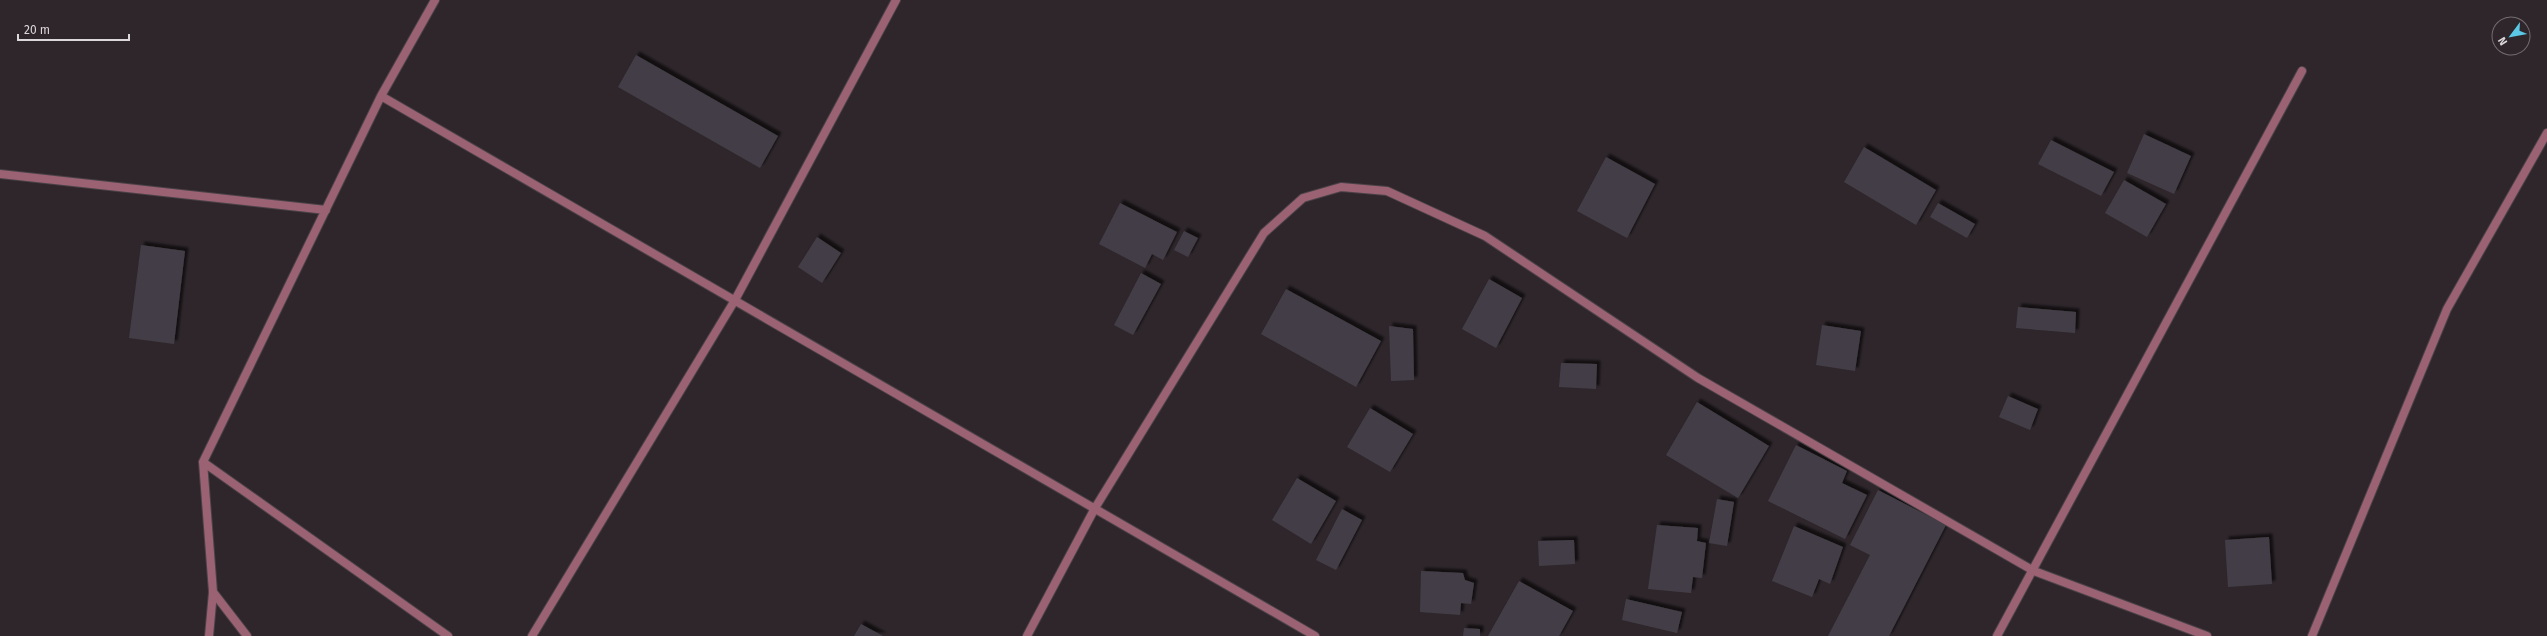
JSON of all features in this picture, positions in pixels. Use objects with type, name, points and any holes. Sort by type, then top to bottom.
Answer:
[{"type":"street","points":[[209,636],[213,592],[203,462],[381,96],[435,0]]},
{"type":"street","points":[[532,636],[735,300],[896,0]]},
{"type":"street","points":[[1997,636],[2034,571],[2302,71]]},
{"type":"street","points":[[381,96],[1315,636]]},
{"type":"street","points":[[2312,636],[2447,309],[2547,133]]},
{"type":"street","points":[[0,174],[326,210]]},
{"type":"street","points":[[1027,636],[1095,508],[1264,233],[1303,198],[1341,187],[1387,191],[1485,236],[1698,378],[2034,571],[2207,636]]},
{"type":"street","points":[[203,462],[448,636]]},
{"type":"street","points":[[213,592],[247,636]]},
{"type":"building","points":[[636,55],[778,136],[760,168],[618,87]]},
{"type":"building","points":[[2144,134],[2191,156],[2174,194],[2127,173]]},
{"type":"building","points":[[2051,140],[2114,172],[2101,196],[2038,164]]},
{"type":"building","points":[[1864,147],[1936,190],[1916,225],[1844,182]]},
{"type":"building","points":[[1606,157],[1655,184],[1627,238],[1577,211]]},
{"type":"building","points":[[2124,180],[2166,204],[2147,237],[2105,213]]},
{"type":"building","points":[[1120,203],[1177,232],[1163,260],[1152,254],[1145,268],[1099,244]]},
{"type":"building","points":[[1938,203],[1975,224],[1967,238],[1930,217]]},
{"type":"building","points":[[1184,231],[1198,238],[1188,257],[1174,250]]},
{"type":"building","points":[[817,237],[841,253],[822,283],[798,267]]},
{"type":"building","points":[[141,245],[185,251],[174,344],[129,338]]},
{"type":"building","points":[[1141,273],[1161,284],[1133,335],[1114,325]]},
{"type":"building","points":[[1489,279],[1522,298],[1496,348],[1462,329]]},
{"type":"building","points":[[1286,289],[1381,341],[1356,387],[1261,334]]},
{"type":"building","points":[[2018,307],[2076,312],[2075,333],[2016,328]]},
{"type":"building","points":[[1822,325],[1861,331],[1855,371],[1816,365]]},
{"type":"building","points":[[1389,326],[1413,329],[1414,380],[1391,381]]},
{"type":"building","points":[[1561,363],[1597,364],[1596,389],[1559,387]]},
{"type":"building","points":[[2008,396],[2038,409],[2030,430],[1999,417]]},
{"type":"building","points":[[1697,402],[1769,446],[1738,498],[1666,455]]},
{"type":"building","points":[[1370,408],[1413,434],[1390,472],[1347,447]]},
{"type":"building","points":[[1796,445],[1847,471],[1842,483],[1867,495],[1845,539],[1768,501]]},
{"type":"building","points":[[1297,478],[1336,501],[1311,544],[1272,520]]},
{"type":"building","points":[[1878,490],[1946,525],[1889,636],[1828,636],[1870,555],[1850,545]]},
{"type":"building","points":[[1717,499],[1734,502],[1727,546],[1709,543]]},
{"type":"building","points":[[1342,509],[1362,520],[1336,570],[1316,560]]},
{"type":"building","points":[[1657,525],[1698,528],[1697,541],[1706,543],[1702,578],[1693,577],[1691,593],[1648,589]]},
{"type":"building","points":[[1794,526],[1843,547],[1830,584],[1819,579],[1812,597],[1772,581]]},
{"type":"building","points":[[2269,537],[2272,584],[2228,587],[2225,540]]},
{"type":"building","points":[[1574,540],[1575,564],[1539,566],[1538,541]]},
{"type":"building","points":[[1421,571],[1463,573],[1465,580],[1474,583],[1471,604],[1461,603],[1460,615],[1420,612]]},
{"type":"building","points":[[1519,581],[1573,611],[1559,636],[1488,636]]},
{"type":"building","points":[[1626,599],[1682,612],[1677,633],[1622,620]]},
{"type":"building","points":[[861,624],[883,636],[854,636]]},
{"type":"building","points":[[1464,628],[1480,629],[1480,636],[1463,636]]}]
